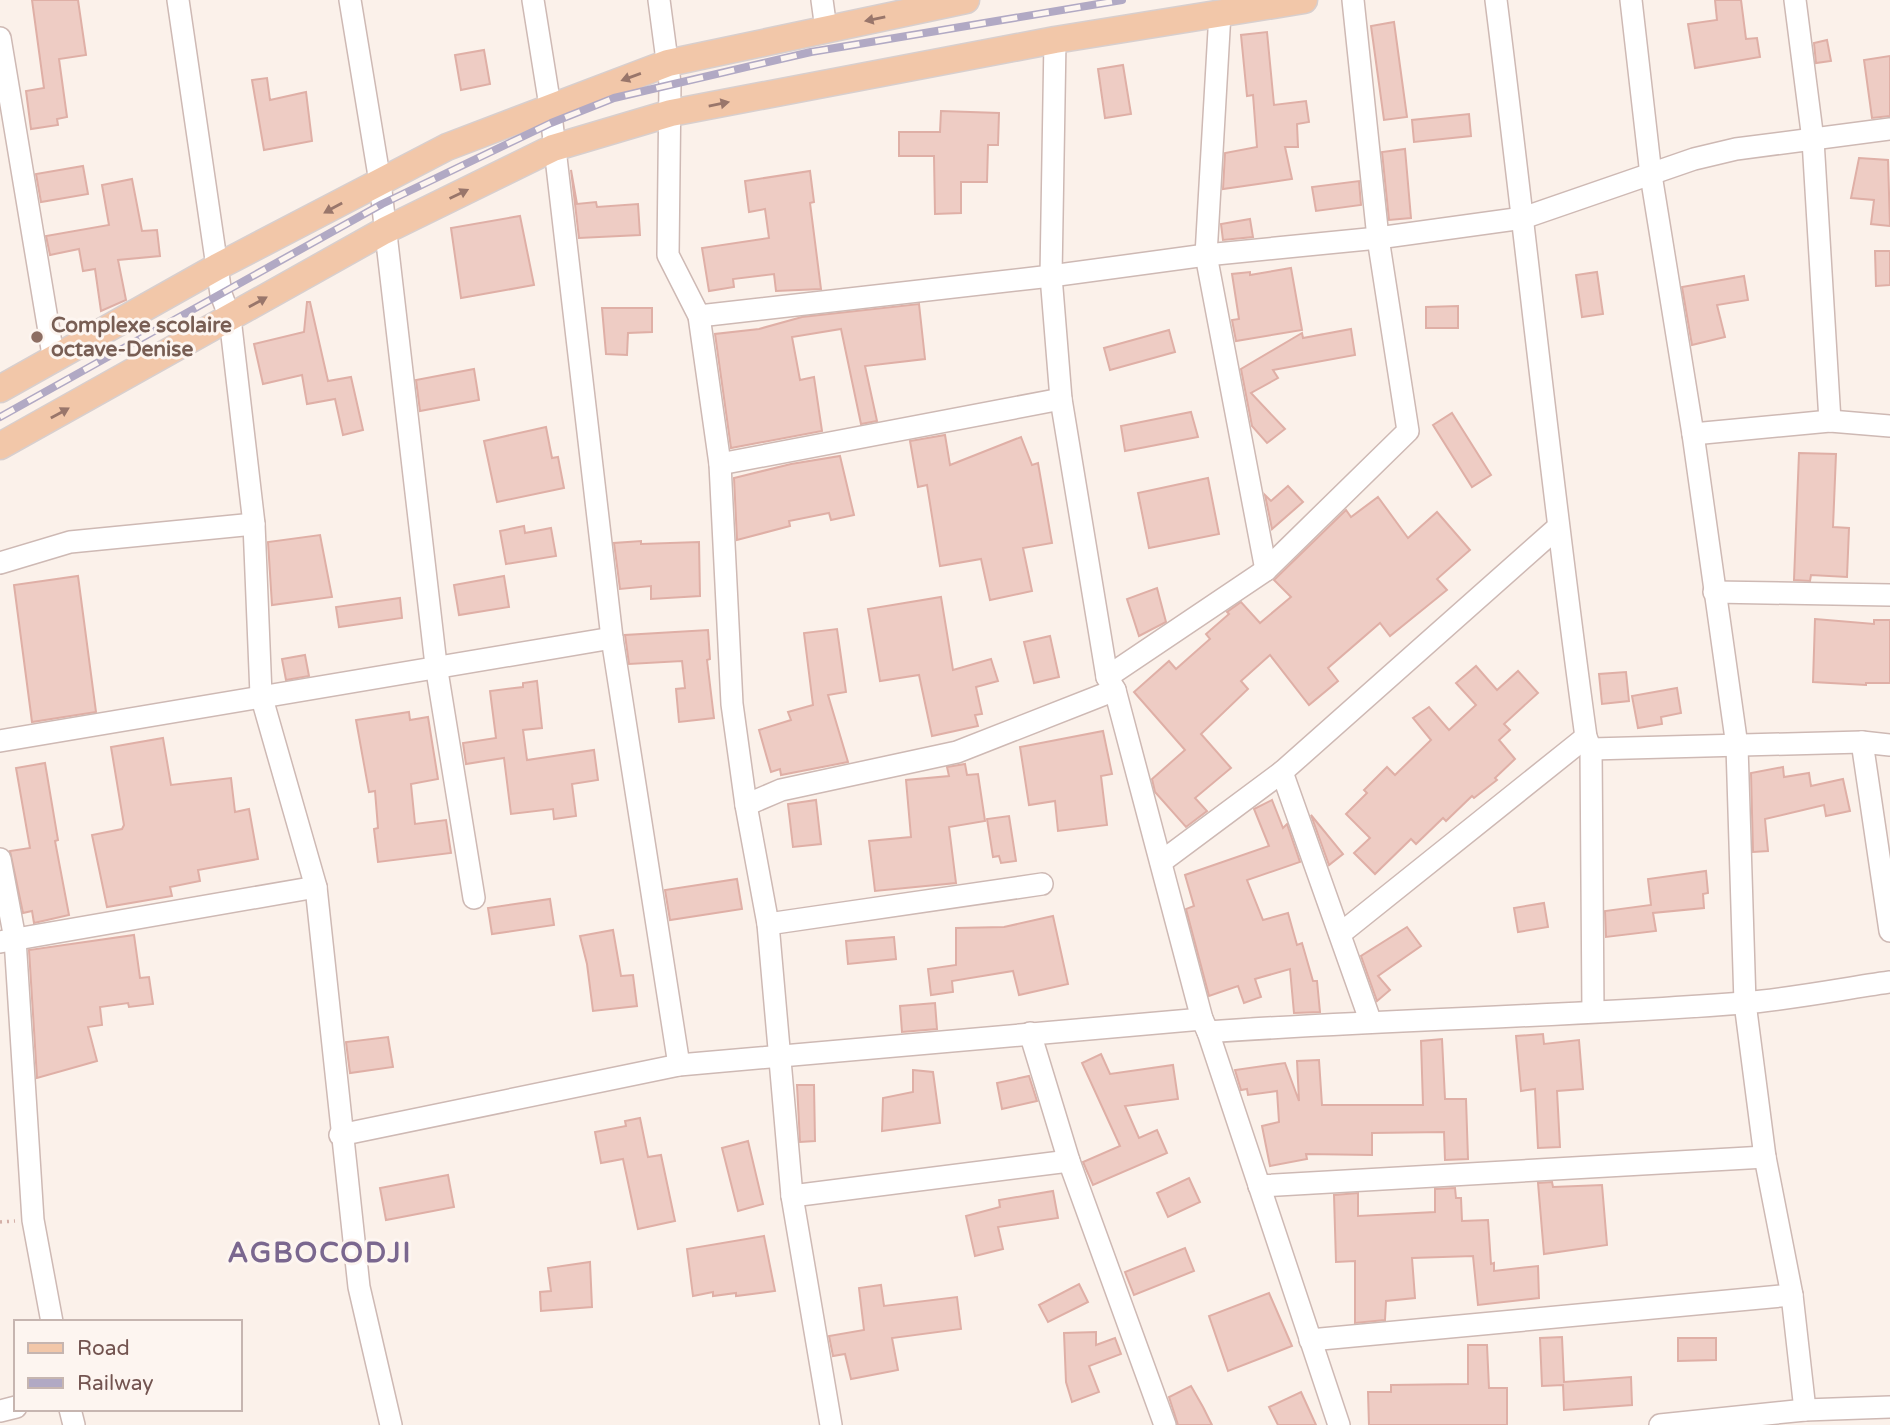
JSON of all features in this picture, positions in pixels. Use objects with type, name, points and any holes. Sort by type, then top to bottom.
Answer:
[{"type":"main road","points":[[0,389],[217,267],[447,147],[550,106],[668,64],[961,0]]},
{"type":"main road","points":[[0,446],[384,231],[553,148],[671,113],[1055,40],[1304,0]]},
{"type":"street","points":[[178,0],[221,294],[230,318],[254,524],[261,695],[316,887],[340,1135],[359,1287],[391,1425]]},
{"type":"street","points":[[350,0],[380,182],[436,666],[474,898]]},
{"type":"street","points":[[533,0],[550,106],[612,638],[679,1065]]},
{"type":"street","points":[[659,0],[668,64],[671,113],[668,255],[699,316],[720,464],[732,704],[746,805],[768,924],[793,1196],[831,1425]]},
{"type":"street","points":[[822,0],[826,29]]},
{"type":"street","points":[[746,805],[781,790],[957,752],[1111,684],[1266,570],[1408,431],[1378,238],[1353,0]]},
{"type":"street","points":[[1496,0],[1557,528],[1588,743],[1593,1011]]},
{"type":"street","points":[[1631,0],[1651,175],[1693,434],[1737,746],[1745,1003],[1765,1157],[1792,1294],[1805,1409]]},
{"type":"street","points":[[1795,0],[1813,140],[1830,421]]},
{"type":"street","points":[[1220,13],[1206,255],[1266,570]]},
{"type":"street","points":[[0,38],[54,360]]},
{"type":"street","points":[[1055,40],[1051,276],[1061,399],[1111,684],[1205,1026],[1339,1425]]},
{"type":"street","points":[[699,316],[1051,276],[1206,255],[1378,238],[1523,218],[1736,149],[1890,130]]},
{"type":"street","points":[[720,464],[1061,399]]},
{"type":"street","points":[[1693,434],[1830,421],[1890,426]]},
{"type":"street","points":[[0,563],[70,542],[254,524]]},
{"type":"street","points":[[1161,862],[1282,772],[1557,528]]},
{"type":"street","points":[[1714,592],[1890,595]]},
{"type":"street","points":[[0,741],[612,638]]},
{"type":"street","points":[[1340,934],[1588,743],[1737,746],[1862,742],[1890,745]]},
{"type":"street","points":[[1862,742],[1890,931]]},
{"type":"street","points":[[1282,772],[1370,1020]]},
{"type":"street","points":[[0,859],[33,1220],[52,1320]]},
{"type":"street","points":[[768,924],[1042,884]]},
{"type":"street","points":[[7,940],[316,887]]},
{"type":"street","points":[[340,1135],[679,1065],[1030,1033],[1745,1003],[1890,982]]},
{"type":"street","points":[[1030,1033],[1069,1161],[1165,1425]]},
{"type":"street","points":[[1259,1186],[1765,1157]]},
{"type":"street","points":[[793,1196],[1069,1161]]},
{"type":"street","points":[[1310,1340],[1792,1294]]},
{"type":"street","points":[[1660,1425],[1805,1409],[1890,1407]]},
{"type":"building","points":[[32,0],[78,0],[86,55],[59,59],[67,117],[57,119],[58,125],[31,129],[26,91],[44,88]]},
{"type":"building","points":[[1715,0],[1741,0],[1746,39],[1757,38],[1760,57],[1695,68],[1688,24],[1717,20]]},
{"type":"building","points":[[1394,22],[1407,117],[1384,120],[1371,26]]},
{"type":"building","points":[[1267,32],[1274,105],[1306,101],[1309,122],[1297,124],[1298,147],[1285,147],[1292,179],[1223,189],[1225,153],[1257,147],[1253,95],[1247,96],[1241,35]]},
{"type":"building","points":[[1827,40],[1831,61],[1816,63],[1814,43]]},
{"type":"building","points":[[484,50],[490,84],[461,90],[455,55]]},
{"type":"building","points":[[1890,56],[1890,116],[1872,118],[1864,60]]},
{"type":"building","points":[[1123,65],[1131,114],[1105,118],[1098,69]]},
{"type":"building","points":[[267,78],[270,100],[306,92],[312,141],[264,150],[252,80]]},
{"type":"building","points":[[941,111],[999,113],[998,145],[988,145],[987,182],[961,182],[961,213],[935,214],[934,156],[899,156],[899,132],[940,132]]},
{"type":"building","points":[[1469,114],[1471,136],[1414,142],[1412,120]]},
{"type":"building","points":[[1405,149],[1411,218],[1389,220],[1382,152]]},
{"type":"building","points":[[1859,158],[1888,160],[1890,226],[1871,224],[1874,200],[1851,198]]},
{"type":"building","points":[[83,166],[88,194],[41,202],[36,174]]},
{"type":"building","points":[[571,170],[577,204],[596,202],[597,207],[638,204],[640,235],[579,238]]},
{"type":"building","points":[[810,171],[814,202],[810,203],[821,289],[776,291],[774,274],[733,279],[734,287],[709,291],[702,248],[769,238],[765,209],[749,212],[745,181]]},
{"type":"building","points":[[132,179],[142,231],[157,230],[160,256],[118,260],[126,300],[101,311],[95,269],[83,271],[79,249],[50,255],[46,236],[109,225],[102,185]]},
{"type":"building","points":[[1359,181],[1361,205],[1316,211],[1312,187]]},
{"type":"building","points":[[520,216],[534,285],[461,298],[451,228]]},
{"type":"building","points":[[1250,219],[1253,237],[1223,240],[1221,224]]},
{"type":"building","points":[[1875,251],[1890,251],[1890,285],[1876,286]]},
{"type":"building","points":[[1291,268],[1302,330],[1236,341],[1232,320],[1239,319],[1232,274],[1250,272],[1250,275]]},
{"type":"building","points":[[1597,272],[1603,314],[1582,317],[1576,275]]},
{"type":"building","points":[[1744,276],[1748,300],[1717,305],[1725,337],[1692,345],[1682,287]]},
{"type":"building","points":[[307,302],[310,302],[328,381],[351,377],[363,430],[343,435],[335,399],[307,404],[302,375],[263,384],[254,344],[304,332]]},
{"type":"building","points":[[919,304],[925,359],[865,366],[877,421],[861,424],[841,329],[792,337],[800,380],[814,377],[822,431],[731,448],[715,334],[759,329],[802,317]]},
{"type":"building","points":[[1458,306],[1458,328],[1426,328],[1426,307]]},
{"type":"building","points":[[602,308],[652,308],[652,332],[628,333],[627,355],[606,354]]},
{"type":"building","points":[[1351,329],[1355,355],[1273,370],[1278,378],[1251,393],[1285,429],[1267,443],[1252,426],[1241,369],[1302,333],[1303,338]]},
{"type":"building","points":[[1169,330],[1175,352],[1110,370],[1104,348]]},
{"type":"building","points":[[474,369],[479,400],[420,411],[416,380]]},
{"type":"building","points":[[1191,412],[1198,437],[1125,451],[1121,426]]},
{"type":"building","points":[[1452,413],[1491,475],[1472,487],[1433,425]]},
{"type":"building","points":[[546,427],[552,458],[558,457],[564,488],[497,502],[484,441]]},
{"type":"building","points":[[945,435],[950,465],[1021,437],[1032,465],[1038,463],[1052,543],[1023,548],[1032,591],[990,600],[981,559],[940,566],[927,485],[918,487],[910,441]]},
{"type":"building","points":[[1799,453],[1836,454],[1833,527],[1849,528],[1847,577],[1811,575],[1810,581],[1794,580]]},
{"type":"building","points":[[840,456],[854,515],[831,520],[829,513],[789,521],[790,526],[737,540],[734,478],[791,464]]},
{"type":"building","points":[[1208,478],[1219,534],[1149,548],[1138,493]]},
{"type":"building","points":[[1288,486],[1303,502],[1272,529],[1265,495],[1271,501]]},
{"type":"building","points":[[1378,497],[1408,538],[1437,512],[1470,550],[1437,579],[1447,590],[1390,636],[1380,623],[1328,668],[1338,681],[1309,705],[1270,655],[1241,681],[1248,689],[1201,734],[1231,768],[1195,798],[1207,811],[1186,827],[1155,792],[1152,779],[1185,750],[1134,692],[1169,661],[1176,669],[1210,639],[1206,634],[1241,602],[1260,623],[1291,597],[1274,580],[1346,510],[1351,517]]},
{"type":"building","points":[[524,526],[525,533],[551,528],[556,556],[506,564],[500,531]]},
{"type":"building","points":[[320,535],[332,597],[272,605],[268,542]]},
{"type":"building","points":[[641,541],[641,544],[699,542],[700,596],[651,599],[651,586],[620,589],[614,543]]},
{"type":"building","points":[[78,576],[96,712],[32,722],[14,585]]},
{"type":"building","points":[[504,576],[509,607],[459,615],[454,585]]},
{"type":"building","points":[[1157,588],[1166,622],[1139,636],[1127,599]]},
{"type":"building","points":[[941,597],[953,670],[991,659],[998,681],[976,687],[982,714],[975,715],[978,726],[932,736],[919,675],[880,681],[868,609]]},
{"type":"building","points":[[400,598],[402,618],[339,627],[336,607]]},
{"type":"building","points":[[1815,619],[1874,624],[1874,620],[1890,620],[1890,683],[1866,685],[1813,682]]},
{"type":"building","points":[[837,629],[846,692],[828,695],[848,762],[781,775],[780,769],[771,772],[759,730],[791,720],[788,712],[813,705],[804,633]]},
{"type":"building","points":[[708,630],[710,659],[707,660],[714,718],[679,722],[676,689],[685,688],[682,661],[629,664],[625,635]]},
{"type":"building","points":[[1050,636],[1059,677],[1034,683],[1024,642]]},
{"type":"building","points":[[305,655],[309,676],[286,680],[282,659]]},
{"type":"building","points":[[1476,666],[1497,690],[1518,671],[1538,693],[1504,724],[1510,730],[1499,740],[1515,759],[1495,778],[1497,780],[1474,798],[1472,796],[1446,821],[1443,818],[1416,844],[1411,839],[1375,874],[1354,853],[1370,838],[1346,814],[1367,793],[1364,790],[1387,767],[1395,775],[1431,740],[1413,718],[1429,707],[1449,730],[1476,705],[1456,683]]},
{"type":"building","points":[[1626,672],[1629,701],[1602,704],[1599,674]]},
{"type":"building","points":[[537,681],[542,728],[523,730],[527,760],[594,750],[598,780],[572,784],[576,816],[554,819],[553,809],[511,814],[504,758],[466,764],[463,743],[496,738],[490,691],[523,687],[523,683]]},
{"type":"building","points":[[1677,688],[1681,713],[1661,717],[1662,724],[1638,728],[1632,696]]},
{"type":"building","points":[[409,712],[410,720],[428,717],[438,779],[411,784],[415,824],[446,820],[451,853],[378,862],[374,829],[378,828],[375,791],[369,792],[356,720]]},
{"type":"building","points":[[1103,731],[1112,774],[1101,776],[1107,825],[1058,831],[1055,801],[1029,805],[1020,747]]},
{"type":"building","points":[[163,738],[171,785],[231,778],[235,812],[249,809],[258,859],[198,870],[200,881],[170,887],[172,896],[107,907],[92,835],[122,829],[124,825],[111,747]]},
{"type":"building","points":[[45,763],[58,840],[55,841],[69,915],[34,923],[32,911],[23,913],[10,851],[30,848],[16,768]]},
{"type":"building","points":[[965,764],[967,775],[978,774],[985,821],[949,827],[956,883],[875,891],[869,841],[911,837],[906,780],[949,776],[947,767]]},
{"type":"building","points":[[1783,767],[1784,777],[1809,773],[1811,786],[1843,779],[1850,811],[1826,816],[1824,805],[1765,819],[1768,851],[1753,852],[1751,773]]},
{"type":"building","points":[[816,800],[821,844],[793,847],[788,804]]},
{"type":"building","points":[[1272,800],[1283,828],[1287,824],[1300,862],[1247,880],[1263,920],[1288,913],[1297,945],[1302,943],[1313,981],[1317,981],[1320,1012],[1294,1013],[1290,969],[1255,979],[1261,997],[1244,1003],[1238,986],[1209,996],[1186,909],[1194,906],[1185,875],[1269,846],[1254,809]]},
{"type":"building","points":[[1311,815],[1343,854],[1329,865]]},
{"type":"building","points":[[1009,816],[1016,861],[1001,863],[999,856],[993,857],[987,819]]},
{"type":"building","points":[[1706,871],[1708,893],[1703,894],[1704,908],[1653,913],[1656,931],[1606,937],[1605,911],[1651,905],[1648,879]]},
{"type":"building","points":[[737,879],[742,909],[670,920],[665,890]]},
{"type":"building","points":[[550,899],[554,925],[492,934],[488,908]]},
{"type":"building","points":[[1544,903],[1548,927],[1518,932],[1514,908]]},
{"type":"building","points":[[1053,916],[1068,984],[1019,995],[1013,971],[952,981],[953,992],[931,995],[928,969],[956,965],[956,928],[1004,927]]},
{"type":"building","points":[[1407,927],[1421,946],[1378,976],[1390,990],[1377,1001],[1361,956]]},
{"type":"building","points":[[613,930],[621,976],[633,975],[637,1006],[593,1011],[587,964],[580,936]]},
{"type":"building","points":[[134,935],[140,978],[149,977],[153,1004],[129,1007],[128,1003],[100,1007],[102,1025],[88,1027],[97,1061],[37,1078],[29,950]]},
{"type":"building","points":[[894,937],[896,959],[848,964],[846,941]]},
{"type":"building","points":[[935,1003],[937,1029],[902,1032],[900,1006]]},
{"type":"building","points":[[1543,1034],[1544,1044],[1579,1040],[1583,1089],[1557,1091],[1560,1147],[1538,1148],[1535,1089],[1521,1091],[1516,1036]]},
{"type":"building","points":[[388,1037],[393,1067],[350,1073],[346,1042]]},
{"type":"building","points":[[1442,1039],[1445,1099],[1466,1099],[1468,1159],[1445,1160],[1444,1132],[1372,1133],[1372,1155],[1306,1154],[1307,1159],[1270,1166],[1262,1126],[1279,1122],[1277,1091],[1248,1095],[1247,1089],[1241,1090],[1235,1070],[1285,1063],[1299,1101],[1297,1061],[1319,1060],[1322,1105],[1423,1105],[1421,1041]]},
{"type":"building","points":[[1101,1054],[1110,1074],[1173,1065],[1178,1099],[1125,1106],[1139,1138],[1157,1130],[1167,1153],[1093,1185],[1083,1162],[1120,1146],[1082,1063]]},
{"type":"building","points":[[913,1070],[933,1072],[940,1123],[882,1131],[883,1098],[913,1092]]},
{"type":"building","points":[[1029,1076],[1037,1101],[1002,1109],[997,1083]]},
{"type":"building","points":[[797,1085],[814,1085],[815,1141],[800,1142]]},
{"type":"building","points":[[640,1118],[648,1157],[661,1155],[675,1221],[638,1229],[623,1159],[601,1163],[595,1132],[626,1126],[625,1121]]},
{"type":"building","points":[[748,1141],[763,1204],[738,1211],[722,1148]]},
{"type":"building","points":[[448,1175],[454,1207],[386,1220],[380,1188]]},
{"type":"building","points":[[1189,1178],[1200,1202],[1168,1217],[1157,1193]]},
{"type":"building","points":[[1552,1182],[1553,1187],[1602,1185],[1607,1245],[1544,1254],[1538,1183]]},
{"type":"building","points":[[1455,1188],[1456,1198],[1461,1198],[1462,1221],[1488,1220],[1491,1264],[1494,1263],[1494,1271],[1538,1266],[1539,1298],[1478,1305],[1473,1256],[1412,1258],[1415,1298],[1386,1301],[1385,1320],[1355,1323],[1355,1261],[1336,1262],[1334,1195],[1358,1193],[1358,1216],[1435,1212],[1435,1189]]},
{"type":"building","points":[[1053,1191],[1058,1218],[998,1227],[1003,1249],[975,1256],[966,1216],[1000,1207],[999,1200]]},
{"type":"building","points":[[764,1236],[775,1291],[736,1296],[736,1293],[713,1296],[713,1292],[693,1296],[687,1249]]},
{"type":"building","points":[[1185,1248],[1194,1271],[1134,1295],[1125,1272]]},
{"type":"building","points":[[590,1262],[592,1307],[541,1311],[540,1292],[551,1291],[548,1268]]},
{"type":"building","points":[[1079,1284],[1088,1302],[1048,1322],[1039,1305]]},
{"type":"building","points":[[881,1285],[884,1306],[957,1297],[961,1329],[892,1338],[898,1370],[851,1379],[845,1354],[833,1356],[829,1336],[864,1330],[859,1288]]},
{"type":"building","points":[[1269,1293],[1292,1346],[1228,1371],[1209,1316]]},
{"type":"building","points":[[1096,1332],[1096,1345],[1115,1338],[1121,1354],[1089,1366],[1099,1392],[1072,1402],[1066,1382],[1064,1333]]},
{"type":"building","points":[[1562,1337],[1564,1382],[1631,1377],[1632,1405],[1564,1410],[1563,1385],[1542,1386],[1540,1338]]},
{"type":"building","points":[[1678,1338],[1716,1338],[1716,1360],[1678,1361]]},
{"type":"building","points":[[1468,1345],[1487,1345],[1489,1388],[1507,1388],[1507,1425],[1369,1425],[1368,1392],[1391,1392],[1391,1385],[1468,1384]]},
{"type":"building","points":[[1191,1386],[1212,1425],[1178,1425],[1169,1397]]},
{"type":"building","points":[[1301,1392],[1316,1425],[1278,1425],[1269,1407]]},
{"type":"railway","points":[[0,417],[382,204],[551,123],[614,98],[811,52],[1122,0]]},
{"type":"place","name":"Complexe scolaire octave-Denise","points":[[37,337]]},
{"type":"district","name":"AGBOCODJI","points":[[320,1252]]}]
